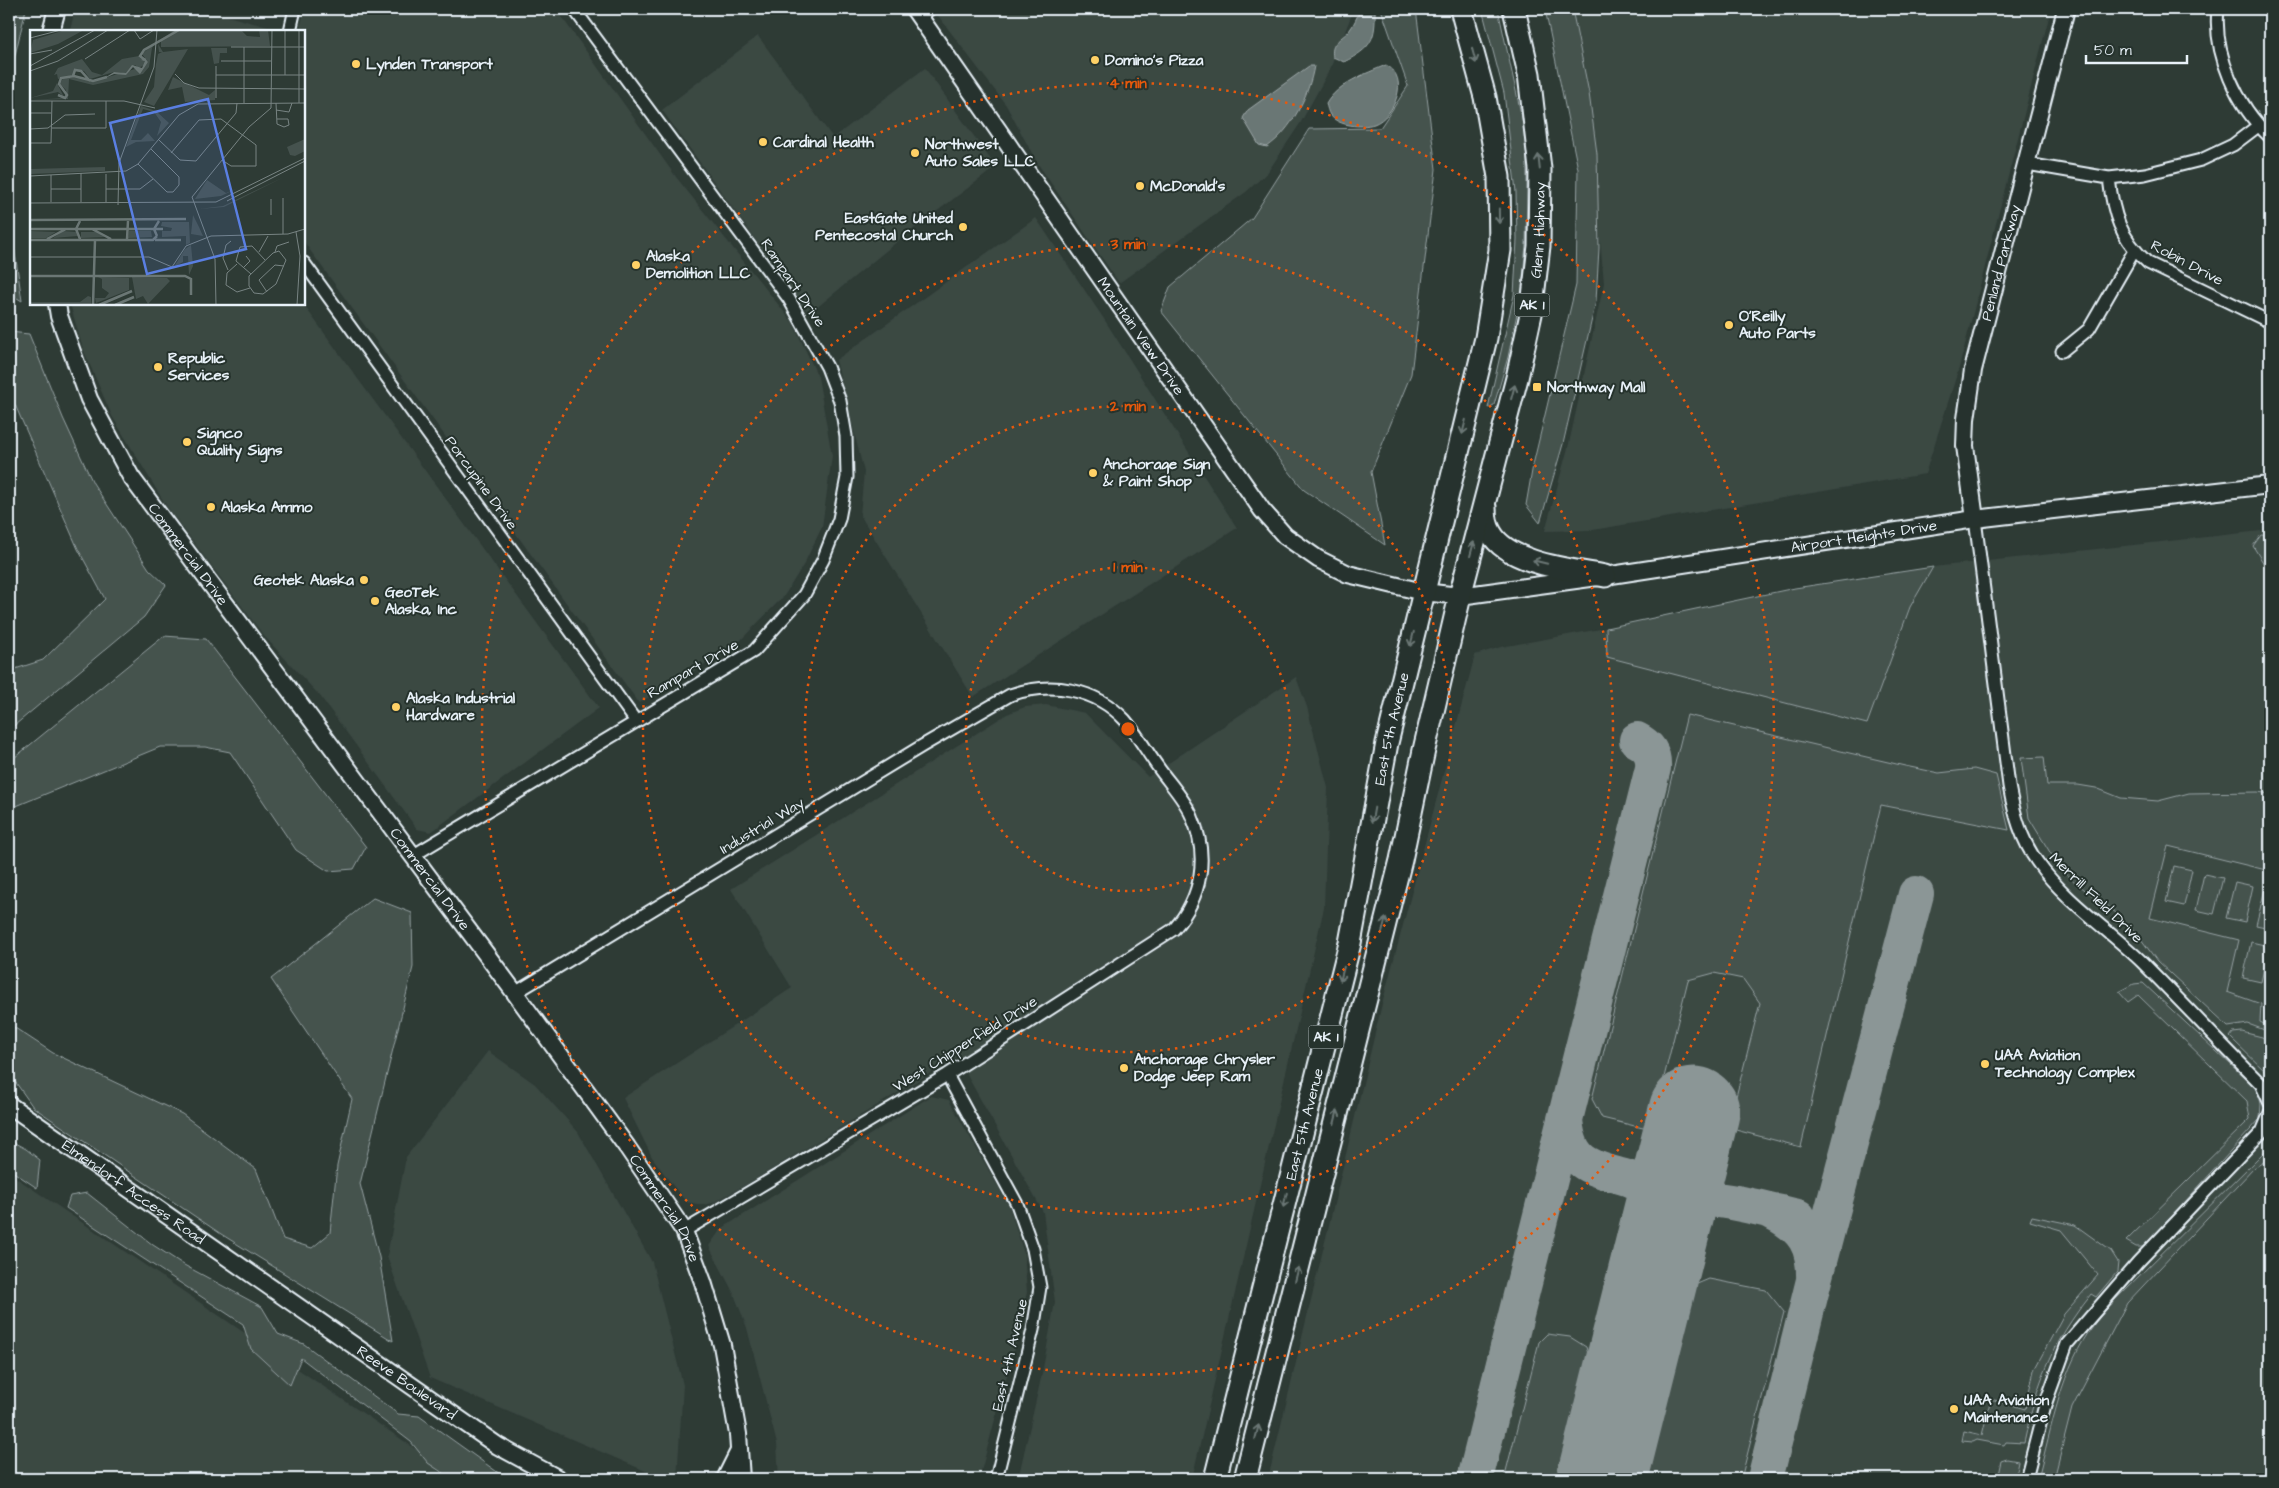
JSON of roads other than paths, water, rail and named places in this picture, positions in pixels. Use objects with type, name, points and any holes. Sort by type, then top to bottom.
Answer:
[{"type":"highway","name":"AK 1","points":[[1423,592],[1486,338],[1500,250],[1499,177],[1485,97],[1461,9]]},
{"type":"highway","name":"Glenn Highway","points":[[1460,596],[1531,314],[1539,246],[1540,169],[1529,74],[1514,9]]},
{"type":"highway","points":[[1485,499],[1485,520],[1490,533],[1497,541],[1514,553],[1530,560],[1605,576]]},
{"type":"highway","name":"East 5th Avenue","points":[[1215,1479],[1350,943],[1386,743],[1423,592]]},
{"type":"highway","name":"East 5th Avenue","points":[[1245,1479],[1399,869],[1424,750],[1460,596]]},
{"type":"street","points":[[52,30],[57,9]]},
{"type":"street","points":[[290,30],[295,9]]},
{"type":"street","name":"Rampart Drive","points":[[414,855],[636,720],[754,651],[804,595],[823,560],[839,519],[847,477],[846,436],[840,401],[827,367],[797,310],[574,9]]},
{"type":"street","name":"Penland Parkway","points":[[1975,519],[1965,446],[1966,420],[1974,370],[2066,9]]},
{"type":"street","points":[[2218,9],[2220,47],[2230,79],[2258,126],[2270,137]]},
{"type":"street","name":"Mountain View Drive","points":[[921,11],[1262,510],[1285,536],[1318,560],[1348,574],[1423,592],[1460,596]]},
{"type":"street","points":[[2027,164],[2108,178],[2164,170],[2201,160],[2233,145],[2258,126]]},
{"type":"street","name":"Robin Drive","points":[[2108,178],[2113,209],[2123,233],[2134,251],[2148,264],[2270,322]]},
{"type":"street","points":[[2062,351],[2089,328],[2134,251]]},
{"type":"street","name":"Porcupine Drive","points":[[305,264],[636,720]]},
{"type":"street","name":"Commercial Drive","points":[[57,305],[59,316],[89,399],[130,477],[516,993],[627,1147],[684,1231],[703,1282],[722,1345],[742,1479]]},
{"type":"street","name":"Airport Heights Drive","points":[[1460,596],[1605,576],[1975,519],[2270,485]]},
{"type":"street","name":"Merrill Field Drive","points":[[1975,519],[2009,786],[2014,811],[2028,848],[2038,864],[2060,888],[2141,962],[2261,1084],[2270,1103]]},
{"type":"street","name":"Industrial Way","points":[[516,993],[922,746],[998,701],[1026,689],[1058,687],[1075,690],[1102,702],[1115,711],[1126,721],[1192,815],[1199,837]]},
{"type":"street","name":"West Chipperfield Drive","points":[[684,1231],[947,1075],[1174,929],[1184,917],[1199,885],[1202,865],[1199,837]]},
{"type":"street","name":"East 4th Avenue","points":[[947,1075],[1017,1204],[1033,1249],[1040,1287],[1034,1330],[996,1479]]},
{"type":"street","name":"Elmendorf Access Road","points":[[9,1105],[208,1243],[258,1280]]},
{"type":"street","points":[[2026,1479],[2045,1405],[2067,1344],[2138,1262],[2262,1132],[2270,1113]]},
{"type":"street","name":"Reeve Boulevard","points":[[258,1280],[498,1446],[559,1479]]},
{"type":"street","points":[[725,1479],[739,1451]]},
{"type":"place","name":"Domino's Pizza","points":[[1095,60]]},
{"type":"place","name":"Lynden Transport","points":[[356,64]]},
{"type":"place","name":"Cardinal Health","points":[[763,142]]},
{"type":"place","name":"Northwest Auto Sales LLC","points":[[915,153]]},
{"type":"place","name":"McDonald's","points":[[1140,186]]},
{"type":"place","name":"EastGate United Pentecostal Church","points":[[963,227]]},
{"type":"place","name":"Alaska Demolition LLC","points":[[636,265]]},
{"type":"place","name":"O'Reilly Auto Parts","points":[[1729,325]]},
{"type":"place","name":"Republic Services","points":[[158,367]]},
{"type":"place","name":"Northway Mall","points":[[1537,387]]},
{"type":"place","name":"Signco Quality Signs","points":[[187,442]]},
{"type":"place","name":"Anchorage Sign & Paint Shop","points":[[1093,473]]},
{"type":"place","name":"Alaska Ammo","points":[[211,507]]},
{"type":"place","name":"Geotek Alaska","points":[[364,580]]},
{"type":"place","name":"GeoTek Alaska, Inc","points":[[375,601]]},
{"type":"place","name":"Alaska Industrial Hardware","points":[[396,707]]},
{"type":"place","name":"UAA Aviation Technology Complex","points":[[1985,1064]]},
{"type":"place","name":"Anchorage Chrysler Dodge Jeep Ram","points":[[1124,1068]]},
{"type":"place","name":"UAA Aviation Maintenance","points":[[1954,1409]]}]
